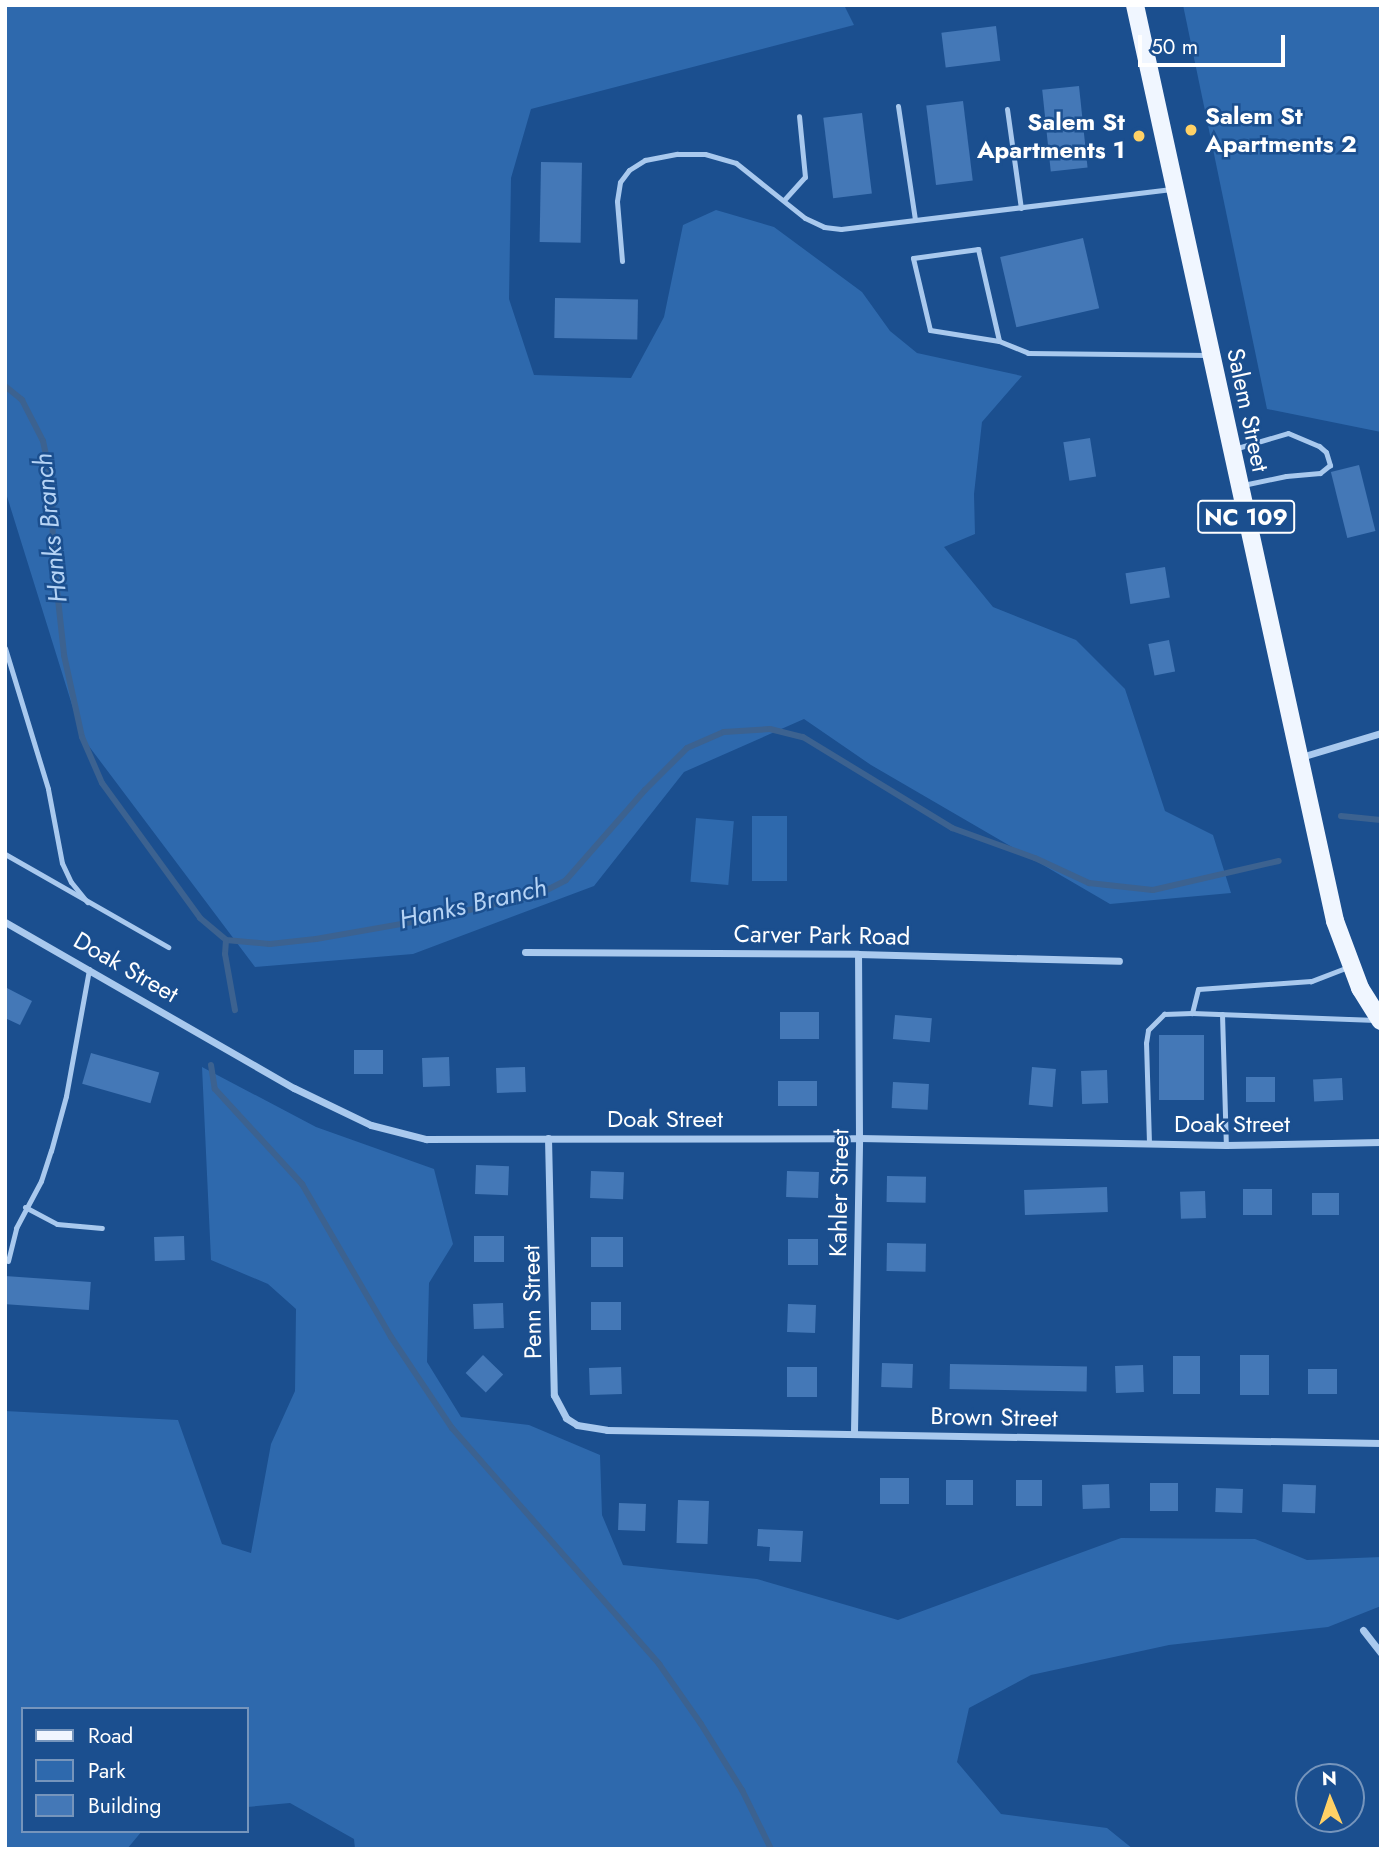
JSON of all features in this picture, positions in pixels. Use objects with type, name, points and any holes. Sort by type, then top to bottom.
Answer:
[{"type":"main road","name":"Salem Street","points":[[1135,5],[1335,921],[1351,966],[1380,1021]]},
{"type":"street","points":[[1298,758],[1381,733]]},
{"type":"street","name":"Doak Street","points":[[5,922],[294,1088],[371,1125],[426,1139],[859,1138],[1226,1144],[1381,1142]]},
{"type":"street","name":"Carver Park Road","points":[[525,952],[858,954],[1119,961]]},
{"type":"street","name":"Kahler Street","points":[[854,1432],[859,1138],[858,954]]},
{"type":"street","name":"Penn Street","points":[[548,1138],[554,1395],[566,1418],[577,1425],[607,1430]]},
{"type":"street","name":"Brown Street","points":[[607,1430],[854,1432],[1381,1443]]},
{"type":"street","points":[[1363,1630],[1381,1653]]},
{"type":"lane","points":[[898,106],[915,220]]},
{"type":"lane","points":[[1007,109],[1021,208]]},
{"type":"lane","points":[[783,200],[805,177],[799,116]]},
{"type":"lane","points":[[622,261],[617,201],[621,182],[629,170],[645,160],[677,153],[705,154],[736,163],[805,218],[824,227],[841,229],[1175,189]]},
{"type":"lane","points":[[999,341],[978,249],[913,257],[930,330],[999,341],[1028,353],[1211,355]]},
{"type":"lane","points":[[1231,450],[1288,433],[1319,446],[1326,452],[1330,466],[1320,473],[1286,476],[1239,486]]},
{"type":"lane","points":[[5,648],[48,789],[62,863],[71,882],[88,902]]},
{"type":"lane","points":[[5,666],[8,655]]},
{"type":"lane","points":[[5,854],[168,947]]},
{"type":"lane","points":[[1192,1013],[1198,989],[1311,981],[1351,966]]},
{"type":"lane","points":[[8,1261],[16,1228],[41,1181],[66,1096],[89,969]]},
{"type":"lane","points":[[1149,1143],[1146,1043],[1148,1030],[1164,1014],[1380,1021]]},
{"type":"lane","points":[[1224,1014],[1226,1144]]},
{"type":"lane","points":[[25,1207],[57,1224],[102,1228]]},
{"type":"green space","points":[[5,5],[844,5],[854,25],[531,109],[511,178],[509,299],[534,375],[631,378],[664,317],[683,225],[716,210],[774,227],[862,292],[890,331],[917,353],[1022,376],[982,422],[974,494],[975,534],[944,547],[993,607],[1076,640],[1125,689],[1165,811],[1213,835],[1231,893],[1110,904],[871,765],[804,719],[684,772],[594,886],[413,954],[255,967],[82,737],[5,490]]},
{"type":"green space","points":[[1183,5],[1381,5],[1381,432],[1267,409]]},
{"type":"green space","points":[[752,816],[787,816],[787,881],[752,881]]},
{"type":"green space","points":[[696,818],[734,821],[728,885],[690,882]]},
{"type":"green space","points":[[202,1067],[316,1127],[434,1169],[453,1244],[429,1283],[427,1362],[461,1417],[529,1425],[600,1455],[602,1515],[623,1565],[757,1579],[898,1620],[1121,1538],[1255,1539],[1307,1560],[1381,1557],[1381,1606],[1328,1627],[1169,1645],[1031,1675],[969,1708],[957,1762],[1001,1814],[1107,1828],[1133,1849],[355,1849],[354,1839],[290,1803],[248,1807],[248,1707],[21,1707],[21,1833],[140,1833],[127,1849],[5,1849],[5,1411],[178,1420],[222,1544],[251,1553],[271,1444],[295,1391],[296,1309],[268,1284],[211,1260]]},
{"type":"building","points":[[996,26],[1000,61],[946,67],[941,33]]},
{"type":"building","points":[[1079,86],[1088,168],[1051,171],[1042,90]]},
{"type":"building","points":[[963,101],[973,180],[936,185],[926,106]]},
{"type":"building","points":[[862,113],[872,193],[833,198],[823,118]]},
{"type":"building","points":[[541,162],[582,163],[581,243],[540,242]]},
{"type":"building","points":[[1083,238],[1099,308],[1016,327],[1000,257]]},
{"type":"building","points":[[555,298],[638,299],[637,339],[554,338]]},
{"type":"building","points":[[1090,438],[1096,477],[1069,481],[1063,442]]},
{"type":"building","points":[[1359,465],[1375,531],[1347,538],[1331,472]]},
{"type":"building","points":[[1165,567],[1170,598],[1130,604],[1125,573]]},
{"type":"building","points":[[1169,640],[1175,671],[1154,675],[1148,644]]},
{"type":"building","points":[[5,987],[32,1001],[20,1025],[5,1018]]},
{"type":"building","points":[[780,1012],[819,1012],[819,1039],[780,1039]]},
{"type":"building","points":[[895,1015],[932,1018],[930,1042],[893,1039]]},
{"type":"building","points":[[1159,1035],[1204,1035],[1204,1100],[1159,1100]]},
{"type":"building","points":[[354,1050],[383,1050],[383,1074],[354,1074]]},
{"type":"building","points":[[91,1053],[159,1073],[150,1103],[82,1084]]},
{"type":"building","points":[[449,1057],[450,1086],[423,1087],[422,1058]]},
{"type":"building","points":[[525,1067],[526,1092],[497,1093],[496,1068]]},
{"type":"building","points":[[1032,1067],[1056,1069],[1053,1107],[1029,1105]]},
{"type":"building","points":[[1107,1070],[1108,1103],[1082,1104],[1081,1071]]},
{"type":"building","points":[[1246,1077],[1275,1077],[1275,1102],[1246,1102]]},
{"type":"building","points":[[1342,1078],[1343,1100],[1314,1101],[1313,1080]]},
{"type":"building","points":[[778,1081],[817,1081],[817,1106],[778,1106]]},
{"type":"building","points":[[893,1082],[929,1084],[928,1110],[892,1108]]},
{"type":"building","points":[[476,1165],[509,1166],[508,1195],[475,1194]]},
{"type":"building","points":[[591,1171],[624,1172],[623,1199],[590,1198]]},
{"type":"building","points":[[787,1171],[819,1172],[818,1198],[786,1197]]},
{"type":"building","points":[[887,1176],[926,1177],[926,1203],[887,1202]]},
{"type":"building","points":[[1107,1187],[1108,1212],[1025,1215],[1024,1190]]},
{"type":"building","points":[[1243,1189],[1272,1189],[1272,1215],[1243,1215]]},
{"type":"building","points":[[1205,1191],[1206,1218],[1181,1219],[1180,1192]]},
{"type":"building","points":[[1312,1193],[1339,1193],[1339,1215],[1312,1215]]},
{"type":"building","points":[[184,1236],[185,1260],[155,1261],[154,1237]]},
{"type":"building","points":[[474,1236],[504,1236],[504,1262],[474,1262]]},
{"type":"building","points":[[591,1237],[623,1237],[623,1267],[591,1267]]},
{"type":"building","points":[[788,1239],[818,1239],[818,1265],[788,1265]]},
{"type":"building","points":[[887,1243],[926,1244],[926,1272],[887,1271]]},
{"type":"building","points":[[5,1276],[91,1282],[89,1310],[5,1304]]},
{"type":"building","points":[[591,1302],[621,1302],[621,1330],[591,1330]]},
{"type":"building","points":[[503,1303],[504,1328],[474,1329],[473,1304]]},
{"type":"building","points":[[788,1304],[816,1305],[815,1333],[787,1332]]},
{"type":"building","points":[[483,1355],[503,1374],[486,1392],[466,1373]]},
{"type":"building","points":[[1240,1355],[1269,1355],[1269,1395],[1240,1395]]},
{"type":"building","points":[[1173,1356],[1200,1356],[1200,1394],[1173,1394]]},
{"type":"building","points":[[882,1363],[913,1364],[912,1388],[881,1387]]},
{"type":"building","points":[[950,1364],[1087,1366],[1087,1391],[950,1389]]},
{"type":"building","points":[[1143,1365],[1144,1392],[1116,1393],[1115,1366]]},
{"type":"building","points":[[621,1367],[622,1394],[590,1395],[589,1368]]},
{"type":"building","points":[[787,1367],[817,1367],[817,1397],[787,1397]]},
{"type":"building","points":[[1308,1369],[1337,1369],[1337,1394],[1308,1394]]},
{"type":"building","points":[[880,1478],[909,1478],[909,1504],[880,1504]]},
{"type":"building","points":[[946,1480],[973,1480],[973,1505],[946,1505]]},
{"type":"building","points":[[1016,1480],[1042,1480],[1042,1506],[1016,1506]]},
{"type":"building","points":[[1150,1483],[1178,1483],[1178,1511],[1150,1511]]},
{"type":"building","points":[[1109,1484],[1110,1508],[1083,1509],[1082,1485]]},
{"type":"building","points":[[1283,1484],[1316,1485],[1315,1513],[1282,1512]]},
{"type":"building","points":[[1216,1488],[1243,1489],[1242,1513],[1215,1512]]},
{"type":"building","points":[[678,1500],[709,1501],[707,1544],[676,1543]]},
{"type":"building","points":[[619,1503],[646,1504],[645,1531],[618,1530]]},
{"type":"building","points":[[758,1529],[803,1531],[801,1562],[769,1561],[770,1547],[757,1546]]},
{"type":"waterway","name":"Hanks Branch","points":[[5,386],[22,400],[43,441],[52,483],[53,553],[64,655],[82,737],[102,783],[200,918],[226,940],[270,944],[316,939],[430,919],[539,894],[566,880],[645,790],[687,748],[724,732],[770,729],[803,737],[952,828],[1035,858],[1089,883],[1153,890],[1279,861]]},
{"type":"waterway","name":"Hanks Branch","points":[[1341,816],[1381,820]]},
{"type":"waterway","points":[[226,940],[225,954],[235,1010]]},
{"type":"waterway","points":[[211,1065],[215,1089],[302,1184],[391,1337],[452,1428],[659,1664],[742,1790],[771,1849]]},
{"type":"place","name":"Salem St Apartments 2","points":[[1191,130]]},
{"type":"place","name":"Salem St Apartments 1","points":[[1139,136]]}]
